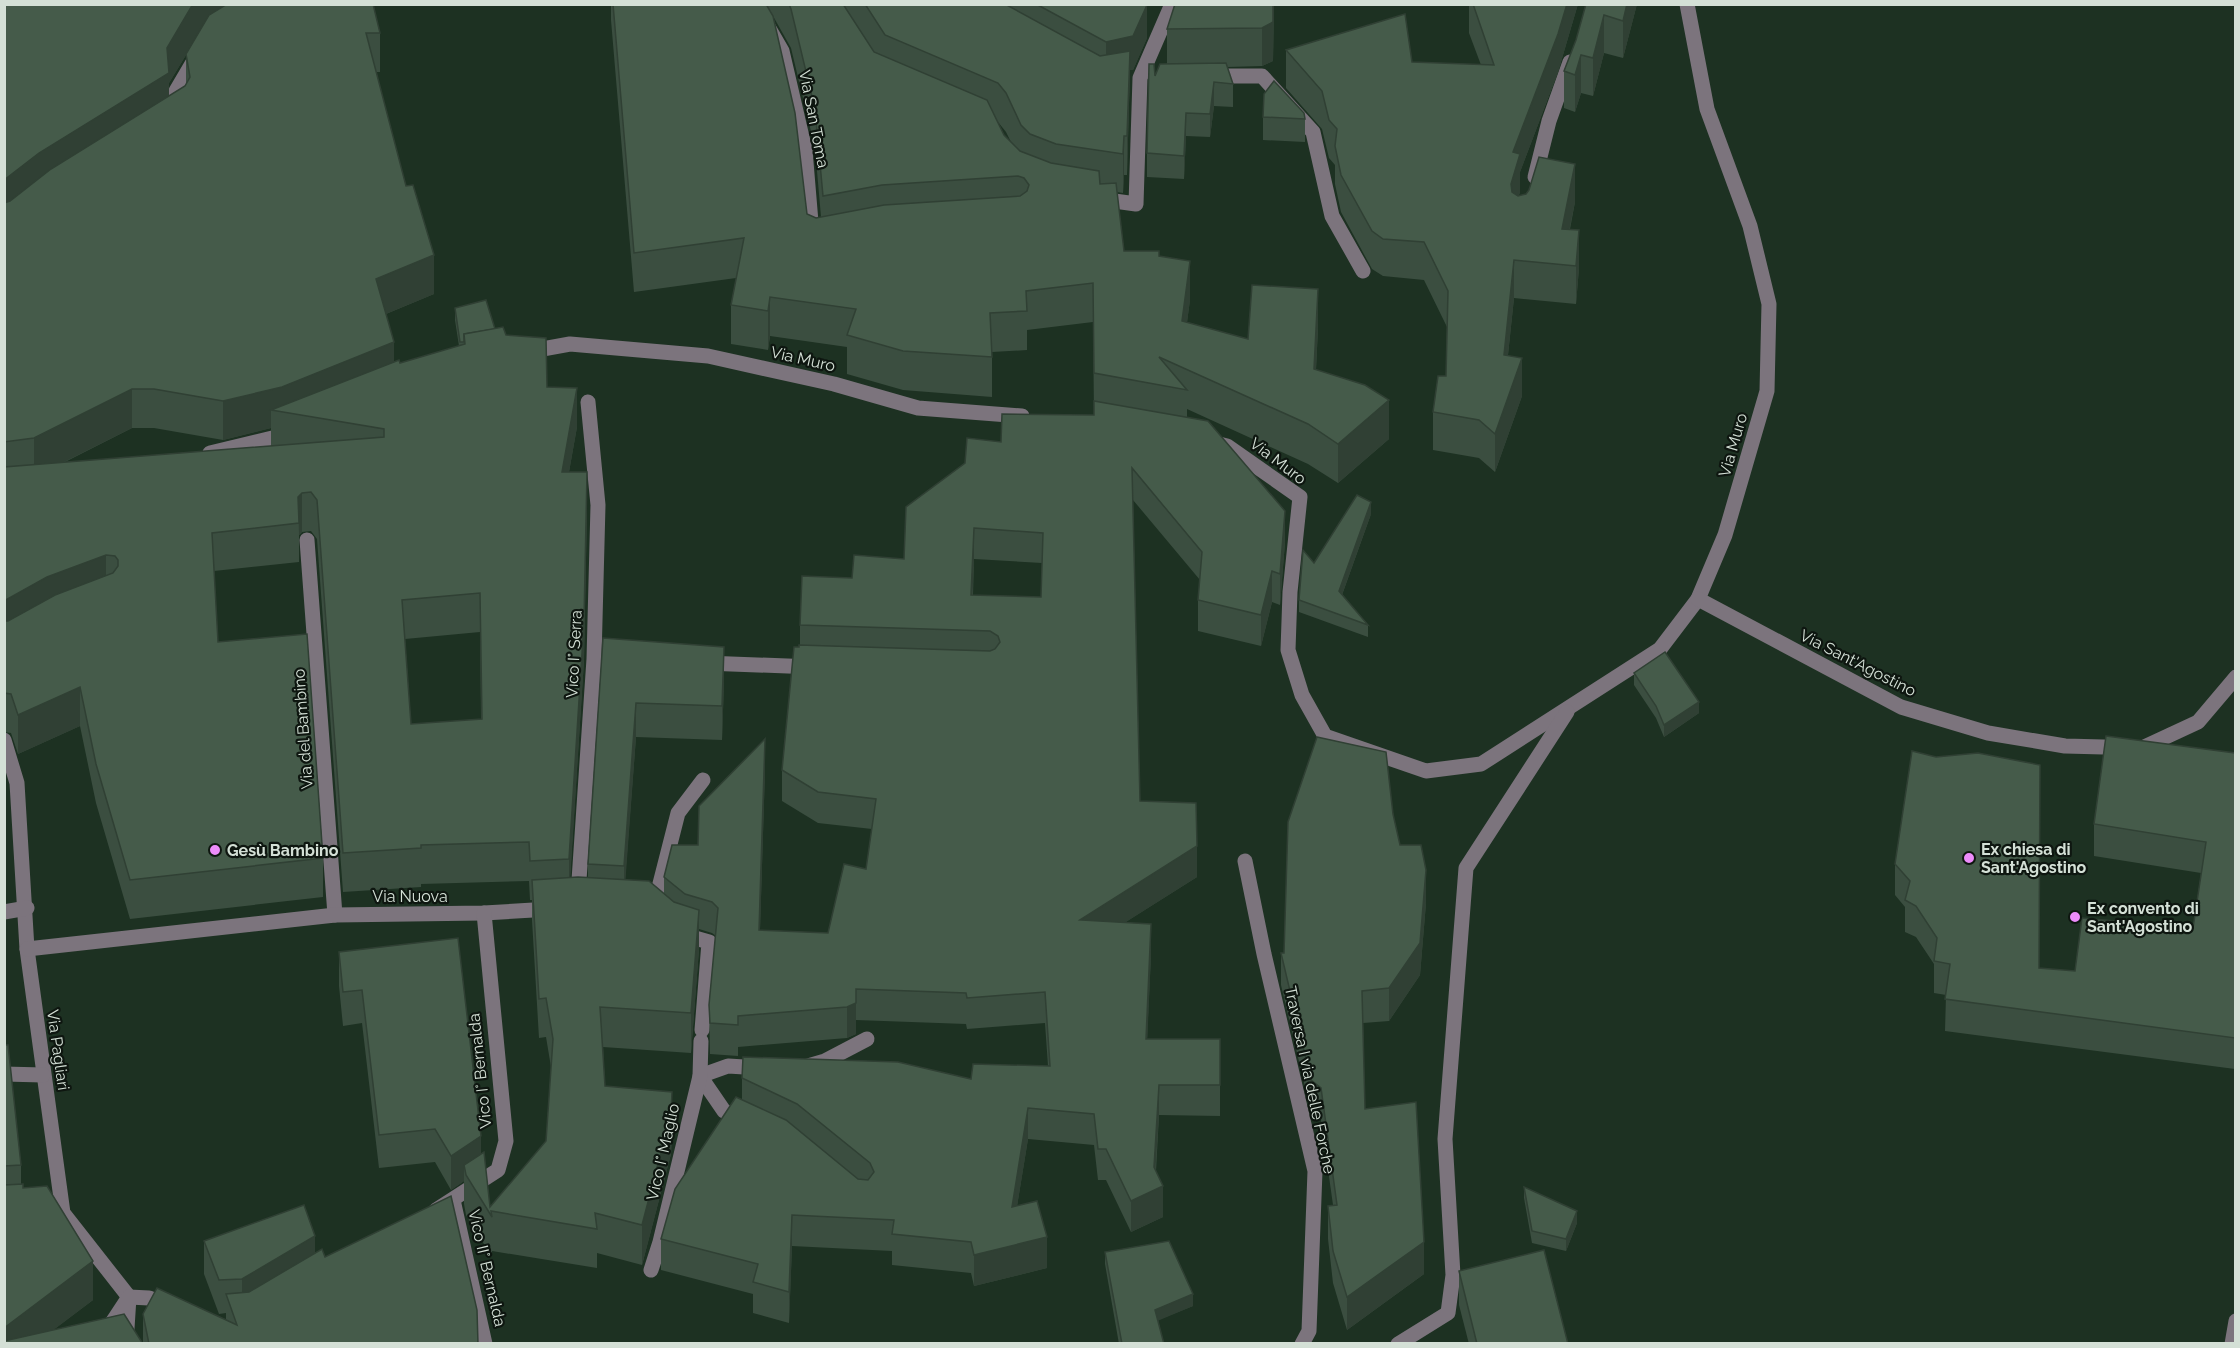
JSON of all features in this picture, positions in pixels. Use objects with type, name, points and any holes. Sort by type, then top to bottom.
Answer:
[{"type":"street","name":"Via San Toma","points":[[755,4],[782,51],[805,150],[819,246]]},
{"type":"street","points":[[1080,196],[1136,204],[1140,78],[1172,4]]},
{"type":"street","name":"Via Muro","points":[[1196,440],[1227,446],[1300,497],[1290,592],[1288,650],[1302,695],[1325,736],[1426,771],[1481,764],[1660,649],[1698,599],[1725,535],[1767,391],[1769,304],[1750,226],[1707,109],[1687,4]]},
{"type":"street","points":[[1530,194],[1549,121],[1575,45]]},
{"type":"street","points":[[171,123],[180,117],[176,92],[202,47]]},
{"type":"street","points":[[1195,76],[1263,76],[1313,132],[1332,216],[1363,271]]},
{"type":"street","points":[[1123,82],[1140,78],[1162,77]]},
{"type":"street","name":"Via Muro","points":[[505,356],[570,344],[708,356],[834,384],[918,408],[1034,417]]},
{"type":"street","name":"Vico I° Serra","points":[[583,908],[599,659],[598,505],[588,402]]},
{"type":"street","points":[[192,456],[275,438],[305,427]]},
{"type":"street","name":"Via del Bambino","points":[[307,540],[335,915]]},
{"type":"street","name":"Via Sant'Agostino","points":[[1698,599],[1901,707],[1988,733],[2065,746],[2142,748],[2198,722],[2235,677]]},
{"type":"street","points":[[684,662],[823,668]]},
{"type":"street","points":[[1398,1344],[1448,1313],[1453,1275],[1445,1139],[1466,868],[1570,707]]},
{"type":"street","name":"Via Pagliari","points":[[4,740],[18,783],[27,908],[27,949],[57,1213],[129,1297]]},
{"type":"street","name":"Vico I° Maglio","points":[[651,1270],[660,1242],[700,1076],[709,942],[680,934],[657,917],[678,813],[703,780]]},
{"type":"street","name":"Traversa I via delle Forche","points":[[1245,861],[1264,954],[1315,1171],[1309,1331],[1302,1344]]},
{"type":"street","points":[[4,912],[27,908]]},
{"type":"street","name":"Via Nuova","points":[[27,949],[335,915],[484,913],[583,908]]},
{"type":"street","name":"Vico I° Bernalda","points":[[424,1217],[498,1170],[506,1141],[484,913]]},
{"type":"street","points":[[795,1070],[825,1061],[867,1039]]},
{"type":"street","points":[[753,1124],[724,1111],[700,1076],[728,1066],[773,1068]]},
{"type":"street","points":[[4,1074],[43,1075]]},
{"type":"street","name":"Vico II° Bernalda","points":[[453,1200],[485,1344]]},
{"type":"street","points":[[129,1297],[149,1298],[189,1315]]},
{"type":"street","points":[[98,1344],[129,1297]]},
{"type":"street","points":[[126,1344],[129,1297]]},
{"type":"street","points":[[2232,1344],[2235,1321]]},
{"type":"building","points":[[4,4],[193,4],[167,48],[169,73],[39,153],[4,180]]},
{"type":"building","points":[[227,4],[373,4],[380,33],[366,33],[406,186],[413,185],[434,255],[376,279],[394,342],[282,387],[223,401],[154,389],[132,389],[34,438],[4,442],[4,203],[10,201],[51,169],[185,86],[190,77],[186,54],[209,15]]},
{"type":"building","points":[[613,4],[766,4],[773,16],[795,113],[807,214],[816,218],[884,205],[1020,196],[1027,191],[1029,185],[1024,178],[1018,176],[882,185],[823,196],[815,109],[789,4],[843,4],[874,52],[987,100],[1004,135],[1020,151],[1051,163],[1099,171],[1100,184],[1116,183],[1124,251],[1159,251],[1159,256],[1190,261],[1182,321],[1248,339],[1252,285],[1318,289],[1314,369],[1365,385],[1389,400],[1338,444],[1308,424],[1159,357],[1187,390],[1094,373],[1093,283],[1026,291],[1027,311],[990,313],[992,357],[903,351],[847,335],[856,309],[770,297],[768,311],[731,305],[744,238],[634,253]]},
{"type":"building","points":[[865,4],[1005,4],[1100,56],[1130,51],[1127,136],[1124,136],[1123,154],[1056,144],[1030,134],[1021,125],[1006,93],[998,83],[885,35]]},
{"type":"building","points":[[1036,4],[1147,5],[1133,36],[1106,42]]},
{"type":"building","points":[[1175,4],[1273,4],[1273,22],[1262,28],[1167,29]]},
{"type":"building","points":[[1473,4],[1567,4],[1558,34],[1513,152],[1520,154],[1511,184],[1512,192],[1518,196],[1526,194],[1539,157],[1575,164],[1562,229],[1579,230],[1576,266],[1514,260],[1504,355],[1522,358],[1495,434],[1479,420],[1433,412],[1438,376],[1446,376],[1448,291],[1424,242],[1383,239],[1372,231],[1341,175],[1335,146],[1337,129],[1329,120],[1322,91],[1286,50],[1405,14],[1412,62],[1494,65]]},
{"type":"building","points":[[1586,4],[1627,4],[1623,21],[1604,15],[1593,58],[1581,55],[1575,75],[1564,71]]},
{"type":"building","points":[[1226,63],[1233,84],[1214,82],[1210,114],[1186,113],[1184,156],[1147,153],[1149,64],[1154,64],[1155,76],[1160,64]]},
{"type":"building","points":[[1274,81],[1304,113],[1305,119],[1263,117],[1264,94]]},
{"type":"building","points":[[486,300],[495,329],[464,334],[464,342],[460,342],[455,308]]},
{"type":"building","points":[[503,327],[506,335],[546,338],[547,387],[577,388],[562,472],[587,472],[584,621],[569,859],[530,861],[529,842],[421,845],[421,848],[343,853],[317,500],[311,492],[302,493],[298,497],[299,523],[212,533],[218,642],[307,634],[323,858],[130,880],[96,764],[80,687],[18,715],[11,694],[4,693],[4,621],[8,621],[55,595],[113,573],[118,566],[118,560],[115,556],[106,555],[47,577],[4,601],[4,467],[384,437],[384,429],[271,410],[399,360],[400,363],[465,344],[464,334]],"holes":[[[480,593],[482,719],[411,724],[402,600]]]},
{"type":"building","points":[[1094,401],[1208,421],[1285,511],[1280,574],[1272,571],[1261,615],[1198,600],[1202,552],[1132,468],[1140,801],[1196,803],[1197,846],[1080,920],[1151,924],[1146,1039],[1220,1039],[1220,1085],[1159,1085],[1154,1167],[1163,1186],[1131,1201],[1106,1149],[1098,1149],[1094,1114],[1028,1108],[1012,1207],[1037,1201],[1047,1237],[974,1255],[971,1242],[892,1234],[894,1220],[792,1215],[789,1292],[753,1282],[758,1264],[661,1239],[675,1189],[736,1097],[786,1120],[858,1179],[868,1180],[874,1172],[870,1163],[797,1104],[742,1078],[743,1057],[898,1062],[971,1079],[973,1064],[1050,1066],[1045,992],[967,998],[966,993],[856,989],[856,1003],[847,1007],[738,1016],[738,1025],[710,1023],[709,1005],[718,908],[712,902],[685,894],[664,877],[672,845],[698,845],[699,806],[765,739],[759,930],[828,933],[844,864],[866,869],[876,799],[818,792],[782,770],[794,647],[799,647],[799,645],[990,651],[995,649],[1000,642],[998,636],[990,631],[800,625],[802,576],[852,578],[854,555],[904,559],[906,507],[965,463],[967,438],[1001,442],[1002,414],[1094,415]],"holes":[[[974,528],[1043,533],[1041,597],[971,595]]]},
{"type":"building","points":[[1357,495],[1371,502],[1339,591],[1368,625],[1299,600],[1303,550],[1314,563]]},
{"type":"building","points":[[603,638],[724,647],[722,706],[636,703],[624,866],[588,864]]},
{"type":"building","points":[[1665,652],[1699,702],[1664,725],[1656,706],[1634,673]]},
{"type":"building","points":[[2106,736],[2235,753],[2235,1038],[1945,999],[1950,964],[1934,961],[1937,938],[1916,906],[1905,900],[1910,881],[1895,864],[1912,751],[1936,757],[1978,753],[2040,765],[2039,968],[2075,971],[2082,918],[2193,928],[2206,842],[2094,824]]},
{"type":"building","points":[[1317,737],[1386,752],[1393,814],[1400,845],[1421,845],[1426,870],[1420,943],[1389,988],[1362,991],[1365,1109],[1416,1102],[1424,1242],[1347,1297],[1333,1251],[1328,1206],[1337,1205],[1321,1088],[1311,1080],[1281,953],[1284,953],[1288,822]]},
{"type":"building","points":[[578,877],[649,881],[674,902],[699,910],[691,1013],[600,1007],[605,1086],[672,1092],[671,1114],[642,1225],[595,1213],[597,1229],[491,1211],[492,1217],[466,1175],[464,1165],[484,1152],[490,1207],[546,1141],[553,1039],[546,998],[539,999],[532,880]]},
{"type":"building","points":[[458,938],[481,1136],[451,1156],[435,1129],[379,1135],[362,990],[343,992],[339,952]]},
{"type":"building","points":[[4,1045],[8,1045],[21,1165],[4,1166]]},
{"type":"building","points":[[23,1184],[23,1188],[47,1186],[93,1261],[4,1328],[4,1185]]},
{"type":"building","points":[[1524,1187],[1577,1211],[1566,1239],[1532,1231]]},
{"type":"building","points":[[451,1196],[477,1310],[478,1344],[149,1344],[143,1314],[157,1288],[237,1325],[226,1294],[249,1292],[322,1249],[325,1257]]},
{"type":"building","points":[[304,1205],[315,1236],[242,1279],[219,1280],[204,1241]]},
{"type":"building","points":[[1169,1241],[1193,1294],[1155,1310],[1164,1344],[1122,1344],[1105,1252]]},
{"type":"building","points":[[1544,1250],[1568,1344],[1477,1344],[1459,1271]]},
{"type":"building","points":[[124,1314],[143,1344],[4,1344],[4,1341]]},
{"type":"place","name":"Gesù Bambino","points":[[215,850]]},
{"type":"place","name":"Ex chiesa di Sant'Agostino","points":[[1969,858]]},
{"type":"place","name":"Ex convento di Sant'Agostino","points":[[2075,917]]}]
